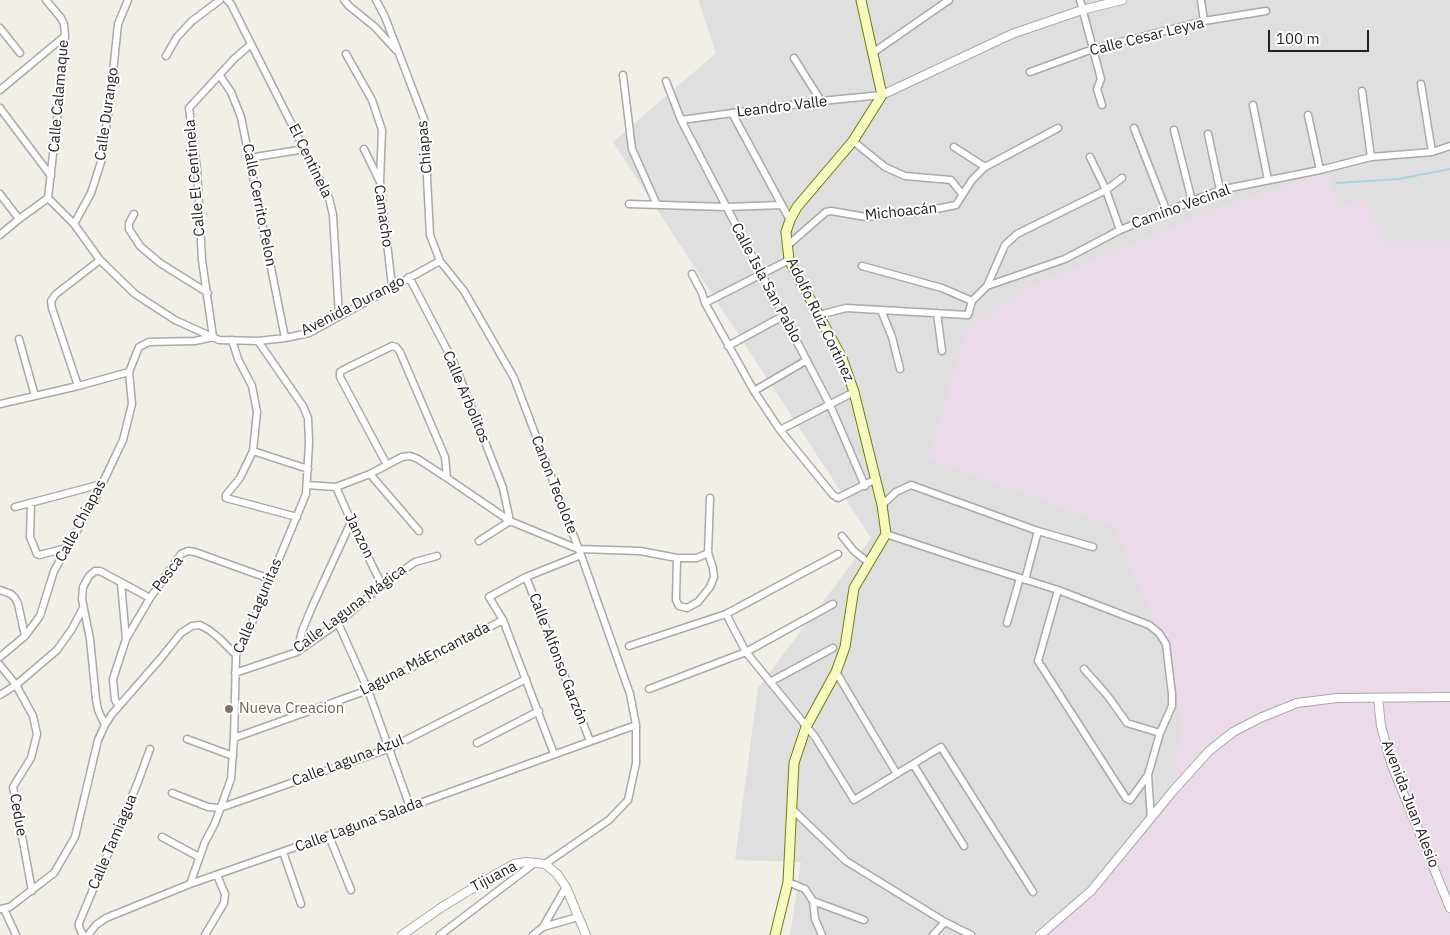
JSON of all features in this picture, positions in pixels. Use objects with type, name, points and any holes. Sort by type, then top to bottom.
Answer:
[{"type":"main road","points":[[861,0],[882,95]]},
{"type":"main road","name":"Adolfo Ruiz Cortinez","points":[[882,95],[853,141],[797,207],[786,232],[789,260],[842,358],[854,392],[876,478],[886,534]]},
{"type":"main road","points":[[775,935],[788,882],[794,763],[806,727],[836,672],[846,647],[854,588],[886,534]]},
{"type":"street","name":"Calle Calamaque","points":[[46,0],[61,18],[65,36],[48,198]]},
{"type":"street","name":"Calle Durango","points":[[74,224],[91,193],[101,162],[118,24],[128,0]]},
{"type":"street","points":[[166,56],[177,37],[192,21],[220,0]]},
{"type":"street","name":"El Centinela","points":[[227,0],[231,4],[332,206],[339,316]]},
{"type":"street","name":"Chiapas","points":[[344,0],[376,27],[399,53],[424,119],[430,235],[440,261]]},
{"type":"street","points":[[376,0],[399,53]]},
{"type":"street","points":[[874,52],[949,0]]},
{"type":"street","points":[[1080,0],[1101,79],[1097,89],[1102,105]]},
{"type":"street","points":[[882,95],[1012,34],[1082,10],[1122,0]]},
{"type":"street","points":[[1201,0],[1204,22]]},
{"type":"street","name":"Calle Cesar Leyva","points":[[1030,72],[1093,49],[1204,22],[1266,11]]},
{"type":"street","points":[[0,28],[20,53]]},
{"type":"street","points":[[0,90],[65,36]]},
{"type":"street","name":"Calle El Centinela","points":[[213,337],[202,260],[197,170],[189,108],[234,59],[251,44]]},
{"type":"street","points":[[346,54],[372,100],[382,130],[380,182]]},
{"type":"street","points":[[794,58],[822,101]]},
{"type":"street","name":"Calle Cerrito Pelon","points":[[220,76],[238,106],[285,338]]},
{"type":"street","points":[[623,76],[632,149],[658,205]]},
{"type":"street","name":"Calle Isla San Pablo","points":[[666,81],[681,120],[830,405],[865,486]]},
{"type":"street","points":[[1421,84],[1432,152]]},
{"type":"street","points":[[1362,91],[1371,157]]},
{"type":"street","name":"Leandro Valle","points":[[681,120],[882,95]]},
{"type":"street","points":[[1253,105],[1268,180]]},
{"type":"street","points":[[0,108],[51,176]]},
{"type":"street","points":[[732,113],[790,220]]},
{"type":"street","points":[[1308,115],[1320,170]]},
{"type":"street","points":[[954,147],[985,167],[1058,128]]},
{"type":"street","points":[[1134,128],[1167,212]]},
{"type":"street","points":[[1174,130],[1192,201]]},
{"type":"street","points":[[1208,134],[1220,190]]},
{"type":"street","points":[[853,141],[885,167],[905,176],[951,180],[962,194]]},
{"type":"street","name":"Camino Vecinal","points":[[937,313],[968,315],[972,301],[986,286],[1065,259],[1120,230],[1220,190],[1320,170],[1371,157],[1432,152],[1450,146]]},
{"type":"street","name":"Camacho","points":[[364,149],[380,182],[392,286]]},
{"type":"street","points":[[249,158],[305,150]]},
{"type":"street","points":[[1090,157],[1106,190],[1120,230]]},
{"type":"street","name":"Michoacán","points":[[787,246],[826,212],[866,218],[926,212],[956,205],[962,194],[985,167]]},
{"type":"street","points":[[986,286],[1005,245],[1017,234],[1106,190],[1122,178]]},
{"type":"street","points":[[0,194],[19,219]]},
{"type":"street","points":[[0,235],[48,198]]},
{"type":"street","name":"Avenida Durango","points":[[48,198],[74,224],[100,260],[135,294],[175,320],[219,340],[258,341],[309,333],[440,261]]},
{"type":"street","points":[[629,204],[727,207],[781,205]]},
{"type":"street","points":[[134,214],[129,223],[129,229],[140,246],[160,263],[208,293]]},
{"type":"street","points":[[78,386],[52,308],[52,301],[56,294],[100,260]]},
{"type":"street","points":[[705,304],[789,260]]},
{"type":"street","name":"Canon Tecolote","points":[[440,261],[464,291],[514,378],[580,552],[630,694],[636,724],[636,764],[628,800],[609,820],[545,864]]},
{"type":"street","points":[[862,266],[942,288],[972,301]]},
{"type":"street","points":[[692,274],[702,293],[705,304],[754,391],[780,430],[833,495],[838,498],[865,486],[876,478]]},
{"type":"street","name":"Calle Arbolitos","points":[[409,277],[455,365],[503,488],[510,521]]},
{"type":"street","points":[[819,315],[846,308],[937,313],[942,352]]},
{"type":"street","points":[[881,310],[892,338],[900,369]]},
{"type":"street","points":[[728,346],[783,316]]},
{"type":"street","points":[[0,404],[130,372],[139,347],[149,342],[195,342],[213,337]]},
{"type":"street","points":[[19,339],[35,396]]},
{"type":"street","points":[[232,340],[238,359],[252,386],[257,412],[253,451],[240,478],[226,496],[227,499],[298,517]]},
{"type":"street","name":"Calle Lagunitas","points":[[190,884],[231,779],[236,655],[298,517],[308,485],[309,430],[304,406],[258,341]]},
{"type":"street","points":[[387,465],[340,377],[340,372],[392,346],[396,347],[400,352],[445,456],[447,478]]},
{"type":"street","points":[[754,391],[807,360]]},
{"type":"street","name":"Calle Chiapas","points":[[0,657],[25,636],[40,616],[54,571],[95,500],[123,440],[129,420],[132,397],[130,372]]},
{"type":"street","points":[[780,430],[854,392]]},
{"type":"street","points":[[253,451],[308,469]]},
{"type":"street","points":[[308,485],[336,487],[370,474],[402,457],[410,456],[418,459],[510,521],[580,552]]},
{"type":"street","points":[[370,474],[419,531]]},
{"type":"street","points":[[14,507],[102,484]]},
{"type":"street","points":[[882,505],[896,492],[911,485],[1038,530],[1094,547]]},
{"type":"street","name":"Janzon","points":[[336,487],[382,584]]},
{"type":"street","points":[[677,558],[676,600],[679,606],[687,608],[694,606],[698,602],[710,587],[714,577],[714,568],[708,553],[710,498]]},
{"type":"street","points":[[31,503],[30,537],[36,554],[66,548]]},
{"type":"street","points":[[479,541],[510,521]]},
{"type":"street","points":[[297,652],[302,632],[312,607],[351,522]]},
{"type":"street","points":[[1007,623],[1038,530]]},
{"type":"street","points":[[886,534],[1058,590],[1149,625],[1159,633],[1166,644],[1172,706],[1160,733],[1148,775],[1151,820]]},
{"type":"street","points":[[842,536],[854,552],[869,563]]},
{"type":"street","points":[[554,754],[503,620],[489,598],[490,596],[580,552],[640,550],[677,558],[697,558],[708,553]]},
{"type":"street","name":"Pesca","points":[[126,639],[150,598],[181,554],[188,551],[270,579]]},
{"type":"street","points":[[629,646],[726,614],[838,554]]},
{"type":"street","name":"Calle Laguna Mágica","points":[[235,673],[297,652],[338,623],[382,584],[415,562],[437,556]]},
{"type":"street","points":[[104,725],[96,699],[90,639],[83,608],[82,587],[94,571],[100,571],[150,598]]},
{"type":"street","name":"Calle Alfonso Garzón","points":[[526,577],[590,741]]},
{"type":"street","points":[[119,706],[115,700],[113,680],[126,639],[121,584]]},
{"type":"street","points":[[0,590],[11,594],[15,598],[25,636]]},
{"type":"street","points":[[1058,590],[1038,661],[1126,798],[1130,800],[1148,775]]},
{"type":"street","points":[[648,688],[746,652],[833,604]]},
{"type":"street","points":[[0,695],[16,685],[57,650],[72,629],[83,608]]},
{"type":"street","points":[[726,614],[746,652],[815,737],[854,800],[941,748],[1033,892]]},
{"type":"street","name":"Laguna MáEncantada","points":[[234,738],[262,726],[368,690],[503,620]]},
{"type":"street","points":[[338,623],[368,690],[410,807]]},
{"type":"street","points":[[16,935],[2,909],[10,907],[54,873],[75,837],[98,740],[104,725],[112,714],[186,628],[200,625],[209,630],[236,655]]},
{"type":"street","points":[[770,682],[833,648]]},
{"type":"street","name":"Cedue","points":[[0,665],[16,685],[33,716],[37,734],[31,758],[13,787],[32,891]]},
{"type":"street","points":[[1084,669],[1107,695],[1127,723],[1160,733]]},
{"type":"street","points":[[836,672],[897,774]]},
{"type":"street","name":"Calle Laguna Azul","points":[[220,808],[388,749],[526,679]]},
{"type":"street","points":[[1040,935],[1092,891],[1173,791],[1209,751],[1233,732],[1253,721],[1297,703],[1338,698],[1450,697]]},
{"type":"street","name":"Avenida Juan Alesio","points":[[1378,698],[1381,726],[1391,763],[1450,908]]},
{"type":"street","points":[[477,743],[539,711]]},
{"type":"street","name":"Calle Laguna Salada","points":[[88,935],[96,924],[106,918],[190,884],[410,807],[636,724]]},
{"type":"street","points":[[187,739],[233,756]]},
{"type":"street","name":"Calle Tamiagua","points":[[83,935],[79,923],[150,749]]},
{"type":"street","points":[[913,764],[964,846]]},
{"type":"street","points":[[172,793],[208,807],[220,808]]},
{"type":"street","points":[[793,810],[846,861],[945,922],[971,935]]},
{"type":"street","points":[[162,836],[199,857]]},
{"type":"street","points":[[329,836],[350,890]]},
{"type":"street","points":[[283,852],[301,904]]},
{"type":"street","points":[[440,935],[536,862]]},
{"type":"street","name":"Tijuana","points":[[402,935],[514,864],[536,862],[545,864]]},
{"type":"street","points":[[545,864],[557,874],[566,887],[586,935]]},
{"type":"street","points":[[205,935],[224,903],[225,894],[216,875]]},
{"type":"street","points":[[788,882],[805,889],[813,901],[815,919],[822,935]]},
{"type":"street","points":[[533,935],[543,927],[566,887]]},
{"type":"street","points":[[813,901],[864,920]]},
{"type":"street","points":[[543,927],[578,917]]},
{"type":"street","points":[[933,935],[945,922]]},
{"type":"shaded area","points":[[698,0],[1450,0],[1450,935],[790,935],[801,862],[735,860],[758,688],[871,538],[613,142],[716,53]]},
{"type":"shaded area","points":[[1328,172],[1338,208],[1364,200],[1385,242],[1450,242],[1450,935],[1041,935],[1085,900],[1171,800],[1182,720],[1161,637],[1113,526],[928,459],[966,331],[1031,286],[1211,211]]},
{"type":"waterway","points":[[1337,183],[1399,179],[1450,169]]},
{"type":"place","name":"Nueva Creacion","points":[[229,709]]}]
